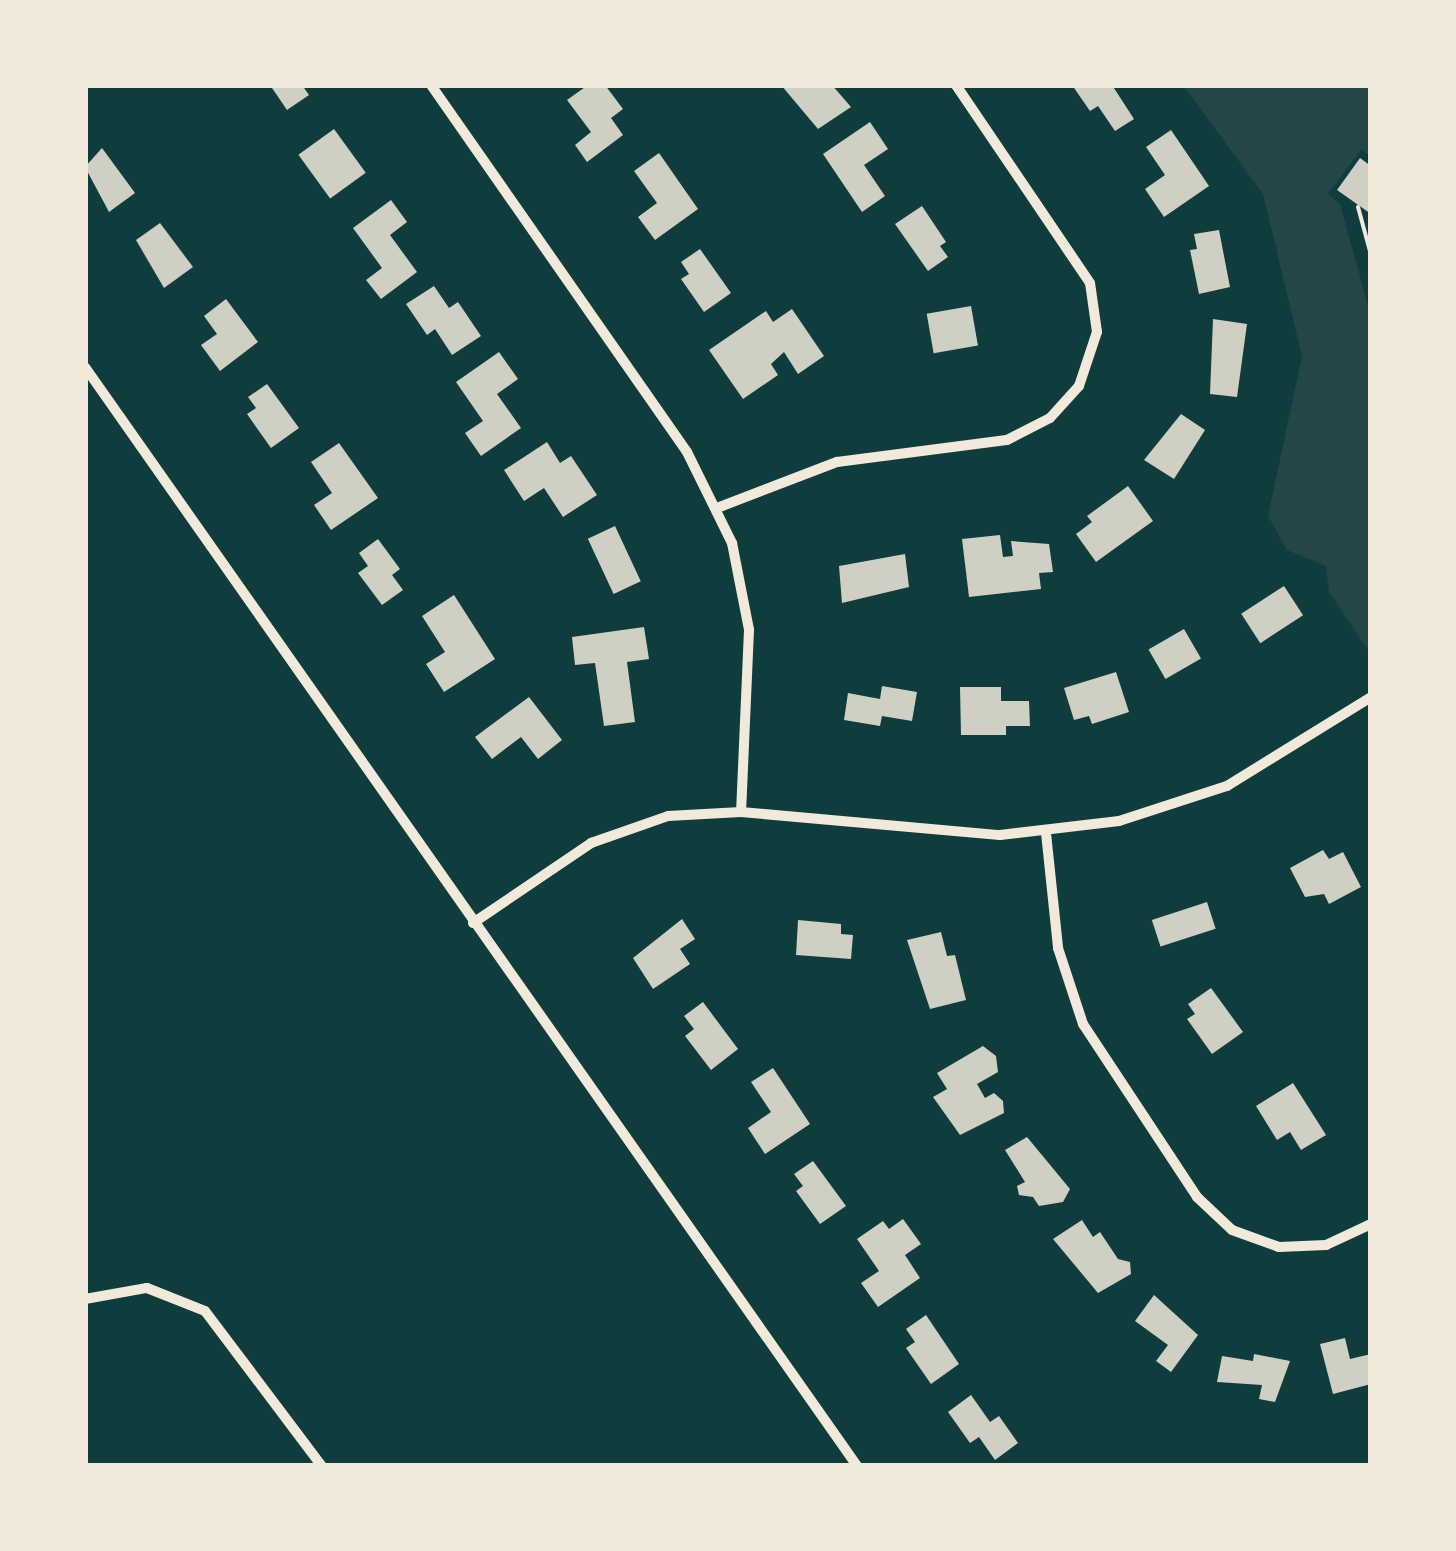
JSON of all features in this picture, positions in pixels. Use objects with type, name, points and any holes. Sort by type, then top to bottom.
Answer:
[{"type":"street","points":[[431,85],[687,452],[732,543],[750,630],[741,812]]},
{"type":"street","points":[[717,508],[836,462],[1006,440],[1050,418],[1080,386],[1097,332],[1090,283],[956,85]]},
{"type":"street","points":[[85,368],[857,1466]]},
{"type":"street","points":[[473,923],[613,833],[668,816],[741,812],[958,833],[1046,832],[1118,821],[1227,786],[1371,697]]},
{"type":"street","points":[[1046,832],[1058,948],[1076,1006],[1094,1046],[1197,1197],[1232,1230],[1279,1247],[1326,1245],[1371,1224]]},
{"type":"street","points":[[85,1299],[147,1288],[205,1311],[322,1466]]},
{"type":"path","points":[[1358,207],[1371,255]]},
{"type":"shaded area","points":[[1183,85],[1371,85],[1371,156],[1361,150],[1328,194],[1340,204],[1371,317],[1371,654],[1329,592],[1326,566],[1287,550],[1268,516],[1302,356],[1263,194]]},
{"type":"building","points":[[270,85],[302,85],[309,95],[287,110]]},
{"type":"building","points":[[588,85],[605,85],[623,109],[611,118],[623,135],[587,162],[575,145],[591,132],[567,100]]},
{"type":"building","points":[[781,85],[832,85],[851,107],[818,129]]},
{"type":"building","points":[[1072,85],[1112,85],[1134,119],[1115,131],[1098,106],[1090,111]]},
{"type":"building","points":[[870,122],[888,149],[864,165],[885,196],[862,212],[823,154]]},
{"type":"building","points":[[334,129],[366,173],[330,199],[298,155]]},
{"type":"building","points":[[1171,130],[1209,186],[1164,217],[1145,189],[1165,175],[1146,147]]},
{"type":"building","points":[[102,148],[135,193],[109,212],[85,167]]},
{"type":"building","points":[[659,153],[698,209],[655,240],[638,217],[657,203],[634,171]]},
{"type":"building","points":[[1360,158],[1371,166],[1371,214],[1337,190]]},
{"type":"building","points":[[391,200],[407,222],[390,235],[417,272],[381,299],[366,280],[382,268],[353,228]]},
{"type":"building","points":[[922,206],[946,242],[940,246],[948,257],[928,271],[895,224]]},
{"type":"building","points":[[160,223],[193,267],[164,288],[136,240]]},
{"type":"building","points":[[1219,230],[1230,287],[1199,294],[1190,250],[1197,249],[1194,234]]},
{"type":"building","points":[[700,249],[731,293],[704,312],[681,279],[689,274],[681,262]]},
{"type":"building","points":[[434,286],[449,308],[458,302],[481,336],[452,355],[435,329],[427,335],[406,304]]},
{"type":"building","points":[[226,299],[258,342],[220,371],[201,345],[217,334],[204,316]]},
{"type":"building","points":[[971,306],[978,345],[934,353],[927,314]]},
{"type":"building","points":[[792,309],[824,356],[798,374],[784,352],[771,364],[778,375],[743,399],[709,350],[766,311],[773,322]]},
{"type":"building","points":[[1213,319],[1247,324],[1237,397],[1210,394]]},
{"type":"building","points":[[499,352],[518,379],[497,394],[521,428],[481,456],[465,433],[483,421],[456,382]]},
{"type":"building","points":[[267,384],[299,428],[271,448],[247,414],[256,408],[248,397]]},
{"type":"building","points":[[1181,414],[1205,430],[1174,479],[1144,460]]},
{"type":"building","points":[[547,442],[560,463],[571,456],[597,495],[563,517],[544,488],[524,501],[504,470]]},
{"type":"building","points":[[339,443],[378,498],[331,530],[314,505],[332,493],[311,462]]},
{"type":"building","points":[[1128,486],[1153,521],[1096,562],[1076,534],[1092,522],[1087,516]]},
{"type":"building","points":[[615,526],[641,581],[614,594],[588,539]]},
{"type":"building","points":[[1000,535],[1003,557],[1013,556],[1011,541],[1049,544],[1053,572],[1039,573],[1041,589],[969,597],[962,539]]},
{"type":"building","points":[[378,539],[400,569],[392,575],[403,590],[382,605],[358,573],[368,566],[359,553]]},
{"type":"building","points":[[905,554],[909,587],[842,603],[839,566]]},
{"type":"building","points":[[1284,586],[1303,615],[1260,643],[1241,614]]},
{"type":"building","points":[[454,595],[495,659],[444,692],[426,664],[445,652],[422,616]]},
{"type":"building","points":[[644,627],[649,659],[627,662],[635,722],[604,726],[595,663],[575,665],[572,637]]},
{"type":"building","points":[[1184,629],[1201,658],[1165,679],[1148,650]]},
{"type":"building","points":[[1116,672],[1129,712],[1092,724],[1089,716],[1074,720],[1064,688]]},
{"type":"building","points":[[882,686],[917,692],[912,721],[882,716],[880,726],[844,720],[848,693],[880,699]]},
{"type":"building","points":[[960,687],[1001,687],[1001,701],[1029,701],[1030,726],[1006,726],[1006,735],[961,735]]},
{"type":"building","points":[[529,697],[562,740],[538,759],[521,737],[492,759],[475,737]]},
{"type":"building","points":[[1323,850],[1329,859],[1343,852],[1361,887],[1329,904],[1324,894],[1305,897],[1290,868]]},
{"type":"building","points":[[1207,902],[1216,929],[1160,947],[1152,920]]},
{"type":"building","points":[[682,919],[695,939],[680,949],[690,964],[653,989],[633,958]]},
{"type":"building","points":[[798,920],[841,924],[841,934],[853,935],[851,959],[796,955]]},
{"type":"building","points":[[941,932],[947,956],[955,955],[966,1000],[930,1009],[907,940]]},
{"type":"building","points":[[1211,988],[1243,1032],[1212,1054],[1187,1019],[1195,1014],[1188,1004]]},
{"type":"building","points":[[703,1002],[738,1049],[711,1070],[685,1036],[694,1029],[684,1016]]},
{"type":"building","points":[[983,1046],[996,1056],[998,1072],[977,1084],[985,1098],[994,1093],[1003,1101],[1004,1113],[960,1135],[933,1097],[947,1089],[937,1073]]},
{"type":"building","points":[[773,1068],[810,1124],[765,1154],[748,1128],[771,1112],[751,1082]]},
{"type":"building","points":[[1293,1083],[1326,1135],[1301,1150],[1290,1132],[1277,1140],[1256,1106]]},
{"type":"building","points":[[1027,1137],[1070,1189],[1063,1202],[1039,1206],[1033,1197],[1019,1195],[1017,1186],[1025,1182],[1005,1150]]},
{"type":"building","points":[[813,1161],[846,1206],[820,1224],[796,1191],[803,1186],[794,1174]]},
{"type":"building","points":[[903,1219],[921,1244],[905,1255],[920,1278],[878,1307],[861,1283],[879,1271],[857,1239],[883,1221],[889,1229]]},
{"type":"building","points":[[1082,1220],[1093,1237],[1100,1232],[1118,1259],[1130,1262],[1131,1274],[1098,1293],[1053,1239]]},
{"type":"building","points":[[1154,1295],[1198,1335],[1171,1372],[1156,1361],[1168,1345],[1135,1321]]},
{"type":"building","points":[[926,1315],[959,1364],[931,1384],[906,1348],[915,1342],[906,1329]]},
{"type":"building","points":[[1345,1338],[1350,1359],[1371,1354],[1371,1384],[1333,1394],[1320,1344]]},
{"type":"building","points":[[1254,1354],[1290,1361],[1275,1402],[1259,1399],[1262,1385],[1217,1382],[1222,1356],[1253,1361]]},
{"type":"building","points":[[971,1395],[990,1422],[999,1416],[1018,1443],[995,1460],[979,1437],[970,1443],[948,1412]]}]
